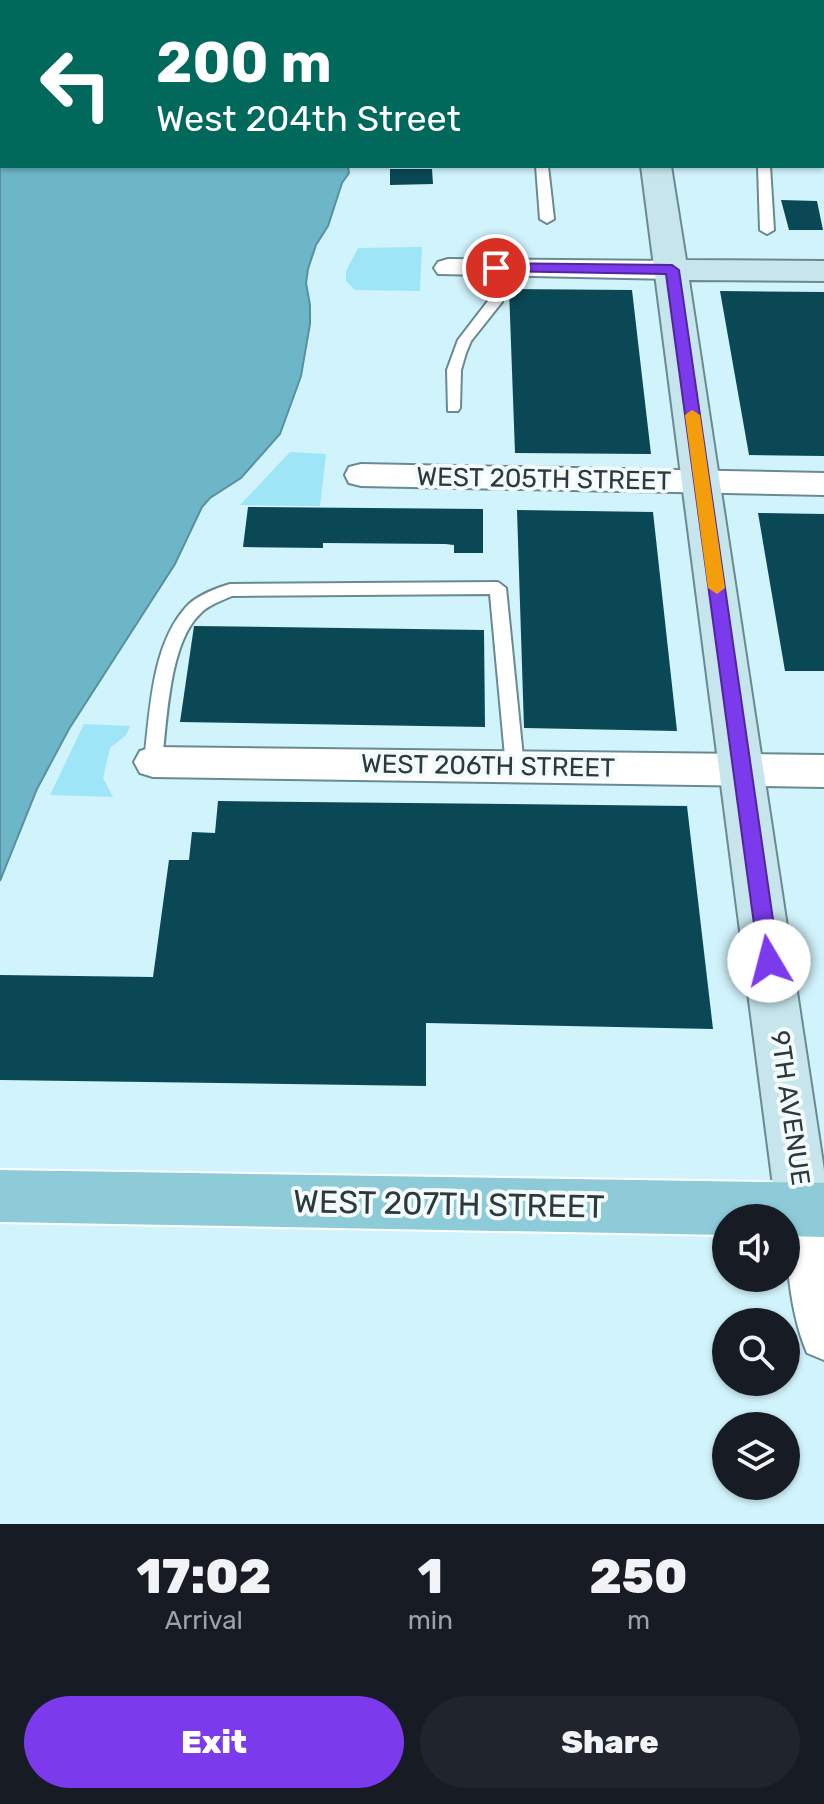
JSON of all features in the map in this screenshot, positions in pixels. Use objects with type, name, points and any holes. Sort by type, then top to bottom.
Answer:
[{"type":"main road","name":"WEST 207TH STREET","points":[[0,1196],[814,1210]]},
{"type":"street","name":"9TH AVENUE","points":[[656,168],[742,770],[814,1210],[824,1336]]},
{"type":"street","points":[[448,268],[824,271]]},
{"type":"street","name":"WEST 205TH STREET","points":[[361,475],[824,484]]},
{"type":"street","name":"WEST 206TH STREET","points":[[153,762],[824,771]]},
{"type":"lane","points":[[542,168],[547,219]]},
{"type":"lane","points":[[764,168],[767,230]]},
{"type":"lane","points":[[453,408],[454,370],[459,353],[465,340],[495,302],[496,268]]},
{"type":"lane","points":[[153,762],[163,696],[179,628],[195,608],[230,590],[498,588],[515,767]]},
{"type":"shaded area","points":[[0,168],[348,168],[328,226],[316,245],[308,269],[306,283],[310,324],[301,376],[280,434],[241,478],[210,498],[202,507],[175,564],[69,729],[37,789],[0,881]]},
{"type":"shaded area","points":[[422,247],[420,291],[355,290],[346,281],[346,271],[358,248]]},
{"type":"shaded area","points":[[290,452],[326,454],[320,506],[240,505]]},
{"type":"shaded area","points":[[84,724],[130,726],[126,735],[110,748],[103,778],[113,797],[50,795]]},
{"type":"building","points":[[390,169],[432,169],[433,184],[390,185]]},
{"type":"building","points":[[781,200],[817,201],[823,230],[789,230]]},
{"type":"building","points":[[509,289],[632,290],[651,454],[515,453]]},
{"type":"building","points":[[720,291],[824,292],[824,456],[749,455]]},
{"type":"building","points":[[248,507],[483,509],[483,553],[454,553],[454,545],[445,544],[323,543],[323,548],[243,547]]},
{"type":"building","points":[[517,510],[653,512],[677,731],[524,728]]},
{"type":"building","points":[[758,513],[824,514],[824,671],[785,671]]},
{"type":"building","points":[[194,626],[484,630],[485,727],[180,722]]},
{"type":"building","points":[[218,801],[687,806],[713,1029],[426,1023],[426,1086],[0,1080],[0,975],[153,977],[169,860],[189,860],[192,832],[215,833]]},
{"type":"slow traffic","points":[[692,415],[717,588]]},
{"type":"route","points":[[496,268],[672,270],[769,961]]}]
